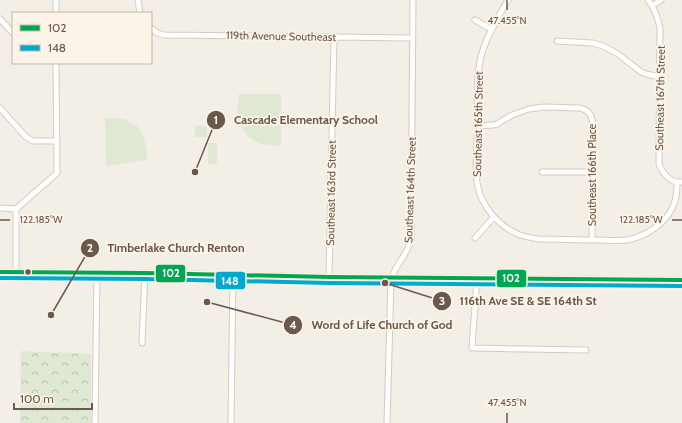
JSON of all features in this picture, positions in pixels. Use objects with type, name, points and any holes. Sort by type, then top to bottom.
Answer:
[{"type":"street","points":[[56,0],[56,12]]},
{"type":"street","points":[[138,0],[140,12]]},
{"type":"street","name":"Southeast 164th Street","points":[[387,423],[390,286],[395,269],[408,248],[411,238],[413,0]]},
{"type":"street","name":"Southeast 165th Street","points":[[494,218],[479,193],[476,175],[478,67],[483,47],[491,29],[508,0]]},
{"type":"street","name":"Southeast 167th Street","points":[[648,0],[659,21],[660,28],[659,164],[667,177],[680,182]]},
{"type":"street","points":[[652,6],[661,0]]},
{"type":"street","points":[[0,19],[12,31]]},
{"type":"street","points":[[475,20],[491,29]]},
{"type":"street","name":"119th Avenue Southeast","points":[[152,29],[157,33],[164,35],[412,38]]},
{"type":"street","name":"Southeast 163rd Street","points":[[329,277],[334,37]]},
{"type":"street","points":[[557,41],[593,43],[603,46],[618,54],[641,72],[660,77]]},
{"type":"street","points":[[0,208],[16,209],[57,174],[56,64]]},
{"type":"street","points":[[0,108],[26,137],[34,141],[57,141]]},
{"type":"street","name":"Southeast 166th Place","points":[[477,126],[497,124],[520,112],[535,108],[580,108],[589,112],[593,124],[592,240]]},
{"type":"street","points":[[542,172],[593,172]]},
{"type":"street","points":[[475,238],[494,218],[521,235],[538,239],[627,240],[642,235],[665,219],[670,211],[680,182]]},
{"type":"street","points":[[16,209],[16,273]]},
{"type":"street","points":[[0,272],[682,280]]},
{"type":"street","points":[[95,423],[97,273]]},
{"type":"street","points":[[142,343],[145,273]]},
{"type":"street","points":[[230,423],[233,275]]},
{"type":"street","points":[[477,278],[472,348],[586,350]]},
{"type":"green space","points":[[239,94],[281,94],[281,146],[261,144],[249,137],[240,125],[237,111]]},
{"type":"green space","points":[[105,118],[124,119],[137,126],[144,137],[147,160],[106,166]]},
{"type":"green space","points":[[195,126],[207,126],[207,137],[195,137]]},
{"type":"green space","points":[[208,143],[217,143],[217,164],[208,164]]},
{"type":"green space","points":[[21,351],[91,354],[91,423],[20,423]]},
{"type":"transit line","name":"102","points":[[0,272],[682,280]]},
{"type":"transit line","name":"148","points":[[0,278],[682,286]]},
{"type":"place","name":"Cascade Elementary School","points":[[195,172]]},
{"type":"place","name":"116th Ave SE & SE 164th St","points":[[385,283]]},
{"type":"place","name":"Word of Life Church of God","points":[[207,302]]},
{"type":"place","name":"Timberlake Church Renton","points":[[51,315]]}]
